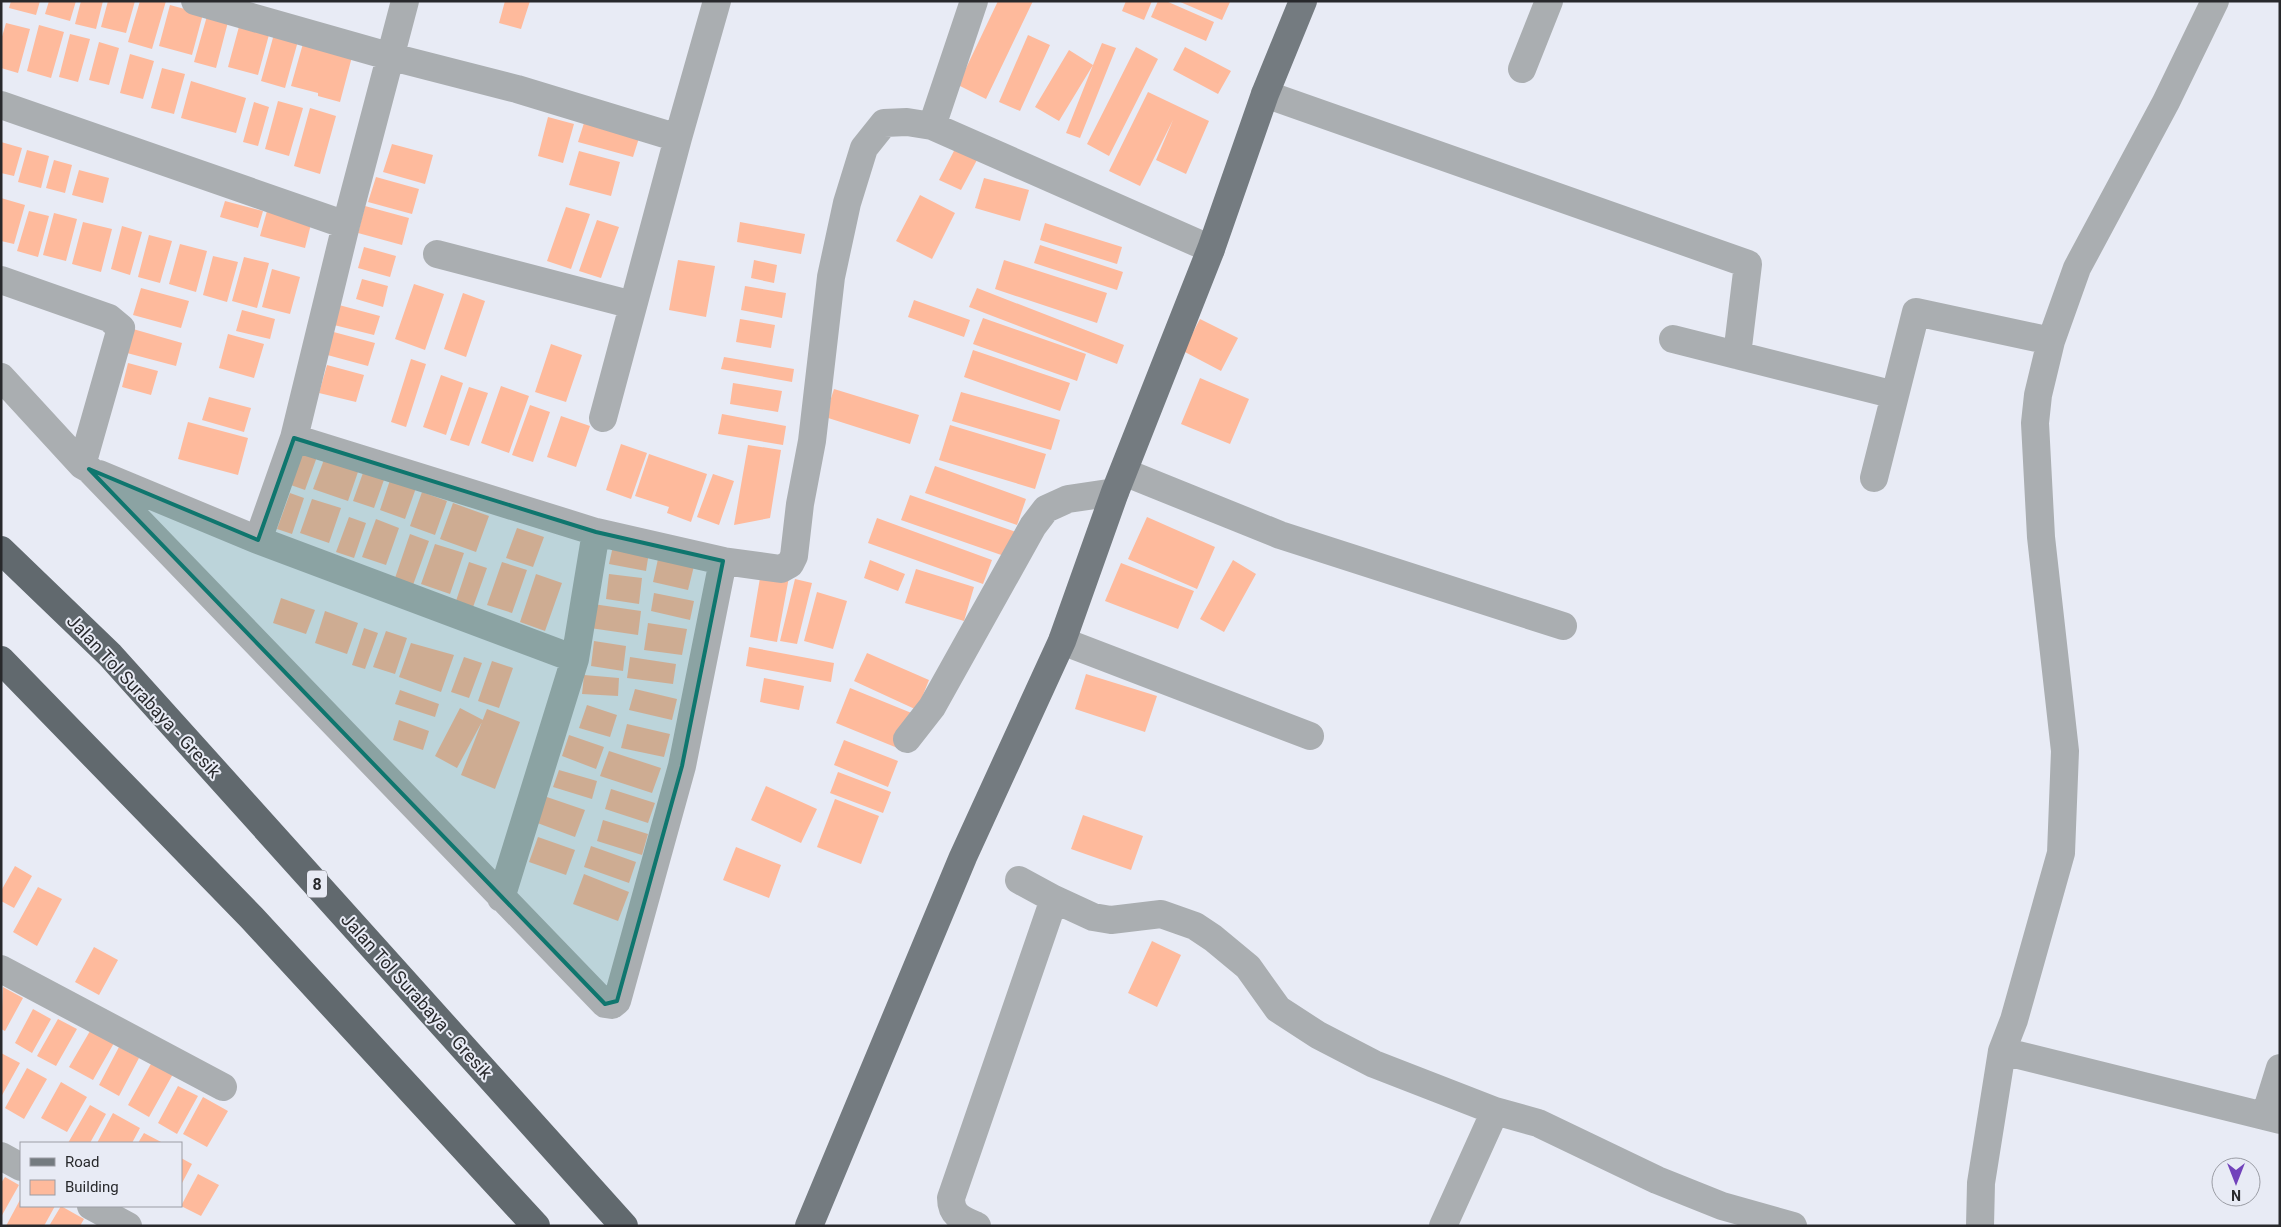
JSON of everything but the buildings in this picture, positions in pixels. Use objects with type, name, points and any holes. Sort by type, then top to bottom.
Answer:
[{"type":"highway","name":"Jalan Tol Surabaya - Gresik","points":[[1,550],[110,654],[624,1226]]},
{"type":"highway","points":[[1,660],[252,918],[536,1226]]},
{"type":"main road","points":[[809,1226],[963,857],[1062,641],[1120,482],[1210,249],[1265,94],[1303,1]]},
{"type":"street","points":[[195,1],[392,57],[517,88],[678,138]]},
{"type":"street","points":[[258,540],[294,438],[346,225],[406,1]]},
{"type":"street","points":[[603,418],[717,1]]},
{"type":"street","points":[[932,126],[974,1]]},
{"type":"street","points":[[1522,69],[1549,1]]},
{"type":"street","points":[[1980,1226],[1981,1183],[2002,1051],[2014,1020],[2061,853],[2065,751],[2041,536],[2035,423],[2038,395],[2051,341],[2077,268],[2166,102],[2215,1]]},
{"type":"street","points":[[1265,94],[1748,264],[1737,355]]},
{"type":"street","points":[[1,105],[346,225]]},
{"type":"street","points":[[294,438],[596,532],[723,561],[781,570],[790,564],[794,556],[812,441],[831,277],[847,203],[864,148],[884,123],[907,122],[932,126],[1210,249]]},
{"type":"street","points":[[436,254],[633,305]]},
{"type":"street","points":[[1,280],[109,318],[121,328],[85,467]]},
{"type":"street","points":[[1874,478],[1916,302],[2051,341]]},
{"type":"street","points":[[1673,340],[1895,395]]},
{"type":"street","points":[[1,377],[85,467],[501,898],[605,1004],[612,1006],[617,1001],[682,766],[723,561]]},
{"type":"street","points":[[85,467],[258,540],[575,659]]},
{"type":"street","points":[[907,739],[932,707],[1034,526],[1046,509],[1068,499],[1120,482],[1563,626]]},
{"type":"street","points":[[501,898],[575,659],[596,532]]},
{"type":"street","points":[[1062,641],[1310,736]]},
{"type":"street","points":[[1019,880],[1093,917],[1111,920],[1162,914],[1195,926],[1213,938],[1248,967],[1278,1009],[1318,1035],[1374,1064],[1495,1111],[1538,1124],[1657,1180],[1722,1206],[1793,1226]]},
{"type":"street","points":[[977,1226],[960,1219],[954,1213],[951,1206],[951,1198],[1054,899]]},
{"type":"street","points":[[1,969],[223,1087]]},
{"type":"street","points":[[2002,1051],[2272,1118],[2280,1068]]},
{"type":"street","points":[[1443,1226],[1495,1111]]},
{"type":"street","points":[[1,1156],[20,1166]]},
{"type":"street","points":[[93,1207],[128,1226]]},
{"type":"highlighted area","points":[[294,438],[596,532],[723,561],[682,766],[617,1001],[605,1004],[89,469],[258,540]]}]
